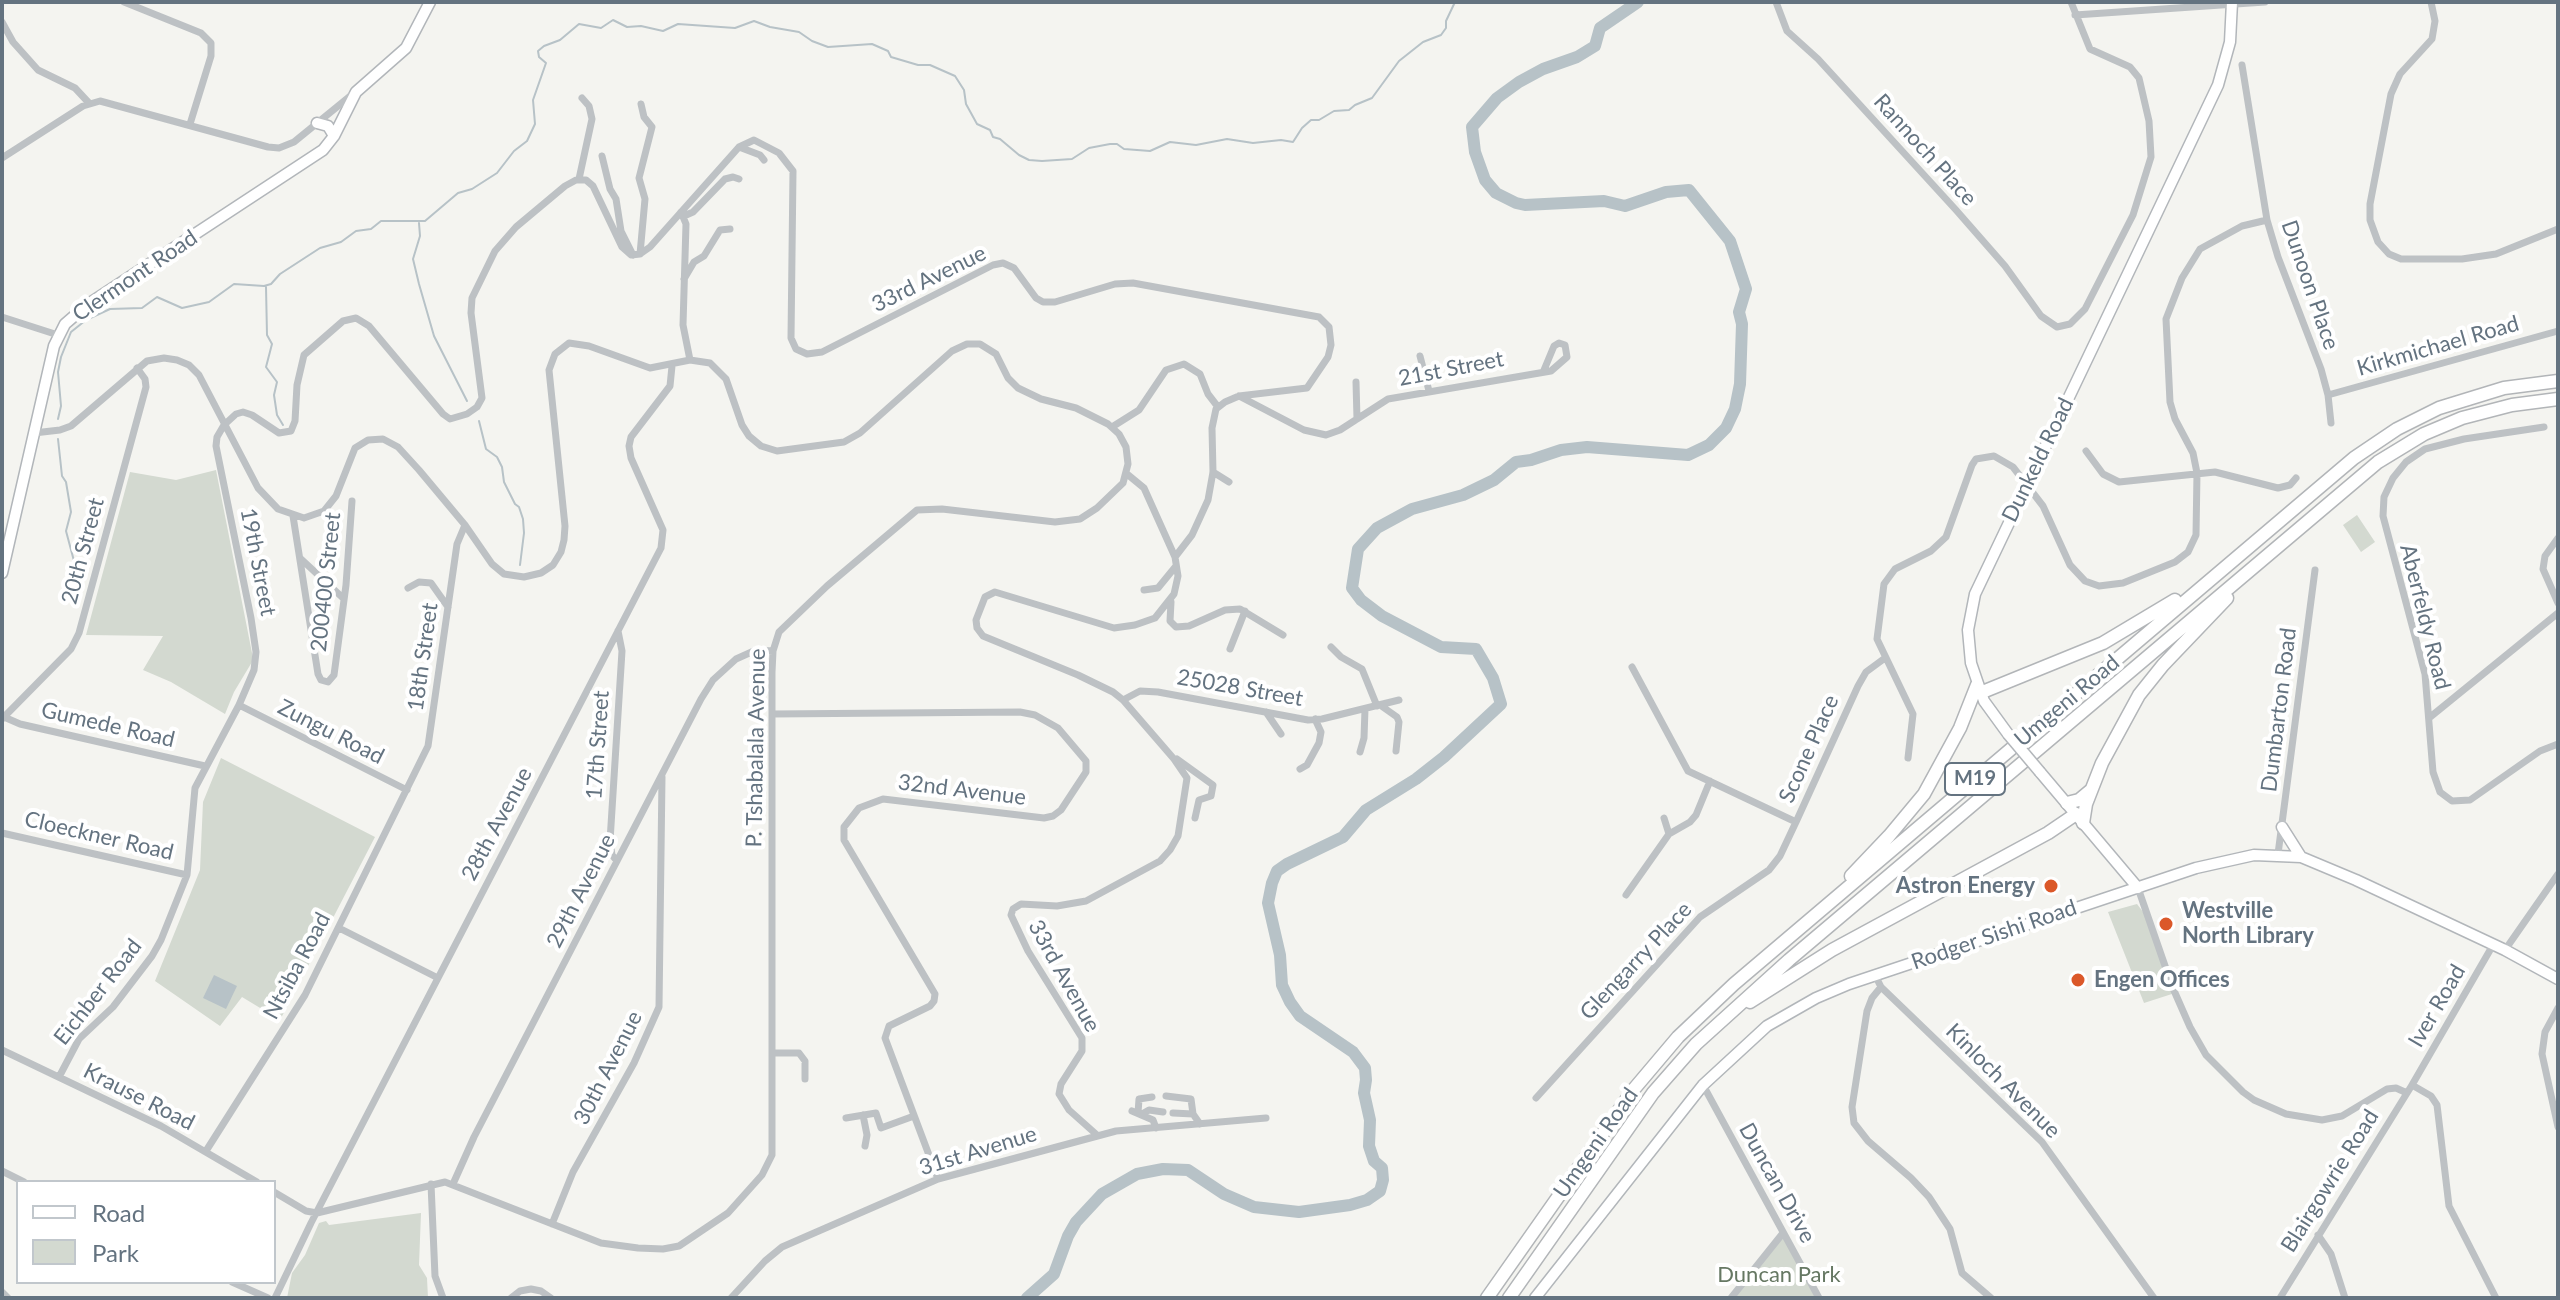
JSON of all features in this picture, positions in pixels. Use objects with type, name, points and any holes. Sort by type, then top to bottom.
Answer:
[{"type":"highway","name":"Umgeni Road","points":[[1487,1298],[1655,1062],[1706,1009],[1771,953],[2374,443],[2439,408],[2504,388],[2558,381]]},
{"type":"highway","name":"Umgeni Road","points":[[1509,1298],[1653,1093],[1720,1021],[2356,479],[2424,434],[2486,411],[2558,399]]},
{"type":"highway","points":[[1771,953],[1889,836],[1924,794],[1980,693],[2071,658],[2154,614],[2313,492]]},
{"type":"highway","points":[[1720,1021],[1832,950],[2080,818],[2115,736],[2139,695],[2163,665],[2280,545]]},
{"type":"highway","points":[[2067,803],[2079,800],[2091,790]]},
{"type":"street","points":[[124,2],[209,39],[211,56],[190,124]]},
{"type":"street","name":"Clermont Road","points":[[89,103],[106,101],[274,148],[290,144],[405,50],[430,2]]},
{"type":"street","name":"Rannoch Place","points":[[1776,2],[1787,31],[1818,59],[1946,199],[2005,266],[2050,324],[2057,327],[2070,324],[2085,309],[2133,215],[2151,157],[2149,121],[2139,78],[2130,67],[2090,49],[2075,15]]},
{"type":"street","points":[[2071,2],[2075,15],[2265,2]]},
{"type":"street","points":[[2431,2],[2435,21],[2432,39],[2400,74],[2391,94],[2370,204],[2370,220],[2378,242],[2389,254],[2401,259],[2462,259],[2496,254],[2558,229]]},
{"type":"street","name":"Dunkeld Road","points":[[2138,888],[2008,734],[1980,693],[1968,642],[1972,605],[1979,583],[2218,85],[2230,42],[2232,3]]},
{"type":"street","points":[[2,22],[13,42],[38,70],[75,88],[89,103],[2,158]]},
{"type":"street","name":"Dunoon Place","points":[[2242,65],[2267,220],[2328,395],[2331,423]]},
{"type":"street","name":"Clermont Road","points":[[2,573],[7,534],[58,335],[76,313],[317,155],[334,136],[356,92]]},
{"type":"street","points":[[579,179],[592,119],[589,106],[582,98]]},
{"type":"street","points":[[637,254],[645,199],[639,178],[652,127],[644,117],[641,104]]},
{"type":"street","points":[[317,123],[328,126],[334,136]]},
{"type":"street","name":"33rd Avenue","points":[[739,147],[750,140],[762,143],[784,158],[793,171],[791,338],[794,346],[803,353],[811,355],[822,352],[993,265],[1003,263],[1014,268],[1036,298],[1043,302],[1055,302],[1115,284],[1133,283],[1324,319],[1329,327],[1330,351],[1310,386],[1239,396],[1218,407]]},
{"type":"street","points":[[579,179],[593,186],[619,244],[625,251],[637,254],[650,247],[683,214],[739,147],[760,155],[764,160]]},
{"type":"street","points":[[602,156],[610,189],[616,199],[621,231],[637,254]]},
{"type":"street","points":[[224,425],[243,412],[279,433],[291,431],[304,355],[333,328],[352,318],[362,320],[369,326],[446,417],[456,419],[477,407],[482,398],[471,313],[474,290],[495,251],[516,227],[565,186],[579,179]]},
{"type":"street","points":[[683,214],[693,212],[725,179],[739,179]]},
{"type":"street","points":[[683,214],[683,325],[690,360]]},
{"type":"street","points":[[1908,758],[1913,714],[1878,646],[1876,632],[1886,579],[1895,569],[1931,551],[1946,537],[1974,462],[1983,456],[1999,458],[2013,467],[2053,523],[2074,571],[2085,581],[2105,586],[2123,583],[2175,562],[2188,552],[2196,535],[2197,473],[2193,453],[2175,419],[2170,402],[2165,325],[2167,313],[2182,278],[2200,249],[2242,226],[2267,220]]},
{"type":"street","points":[[683,280],[694,262],[704,256],[720,230],[730,229]]},
{"type":"street","points":[[2,317],[58,335]]},
{"type":"street","name":"Kirkmichael Road","points":[[2328,395],[2558,331]]},
{"type":"street","points":[[34,433],[71,426],[147,361],[164,358],[189,365],[199,375],[263,495],[278,509],[293,516],[311,517],[328,507],[336,496],[355,448],[376,438],[392,442],[465,525],[492,564],[504,574],[535,576],[553,565],[561,552],[565,533],[549,380],[551,361],[569,343],[650,368],[690,360],[704,361],[722,373],[745,430],[755,442],[772,450],[844,442],[860,433],[952,351],[973,343],[993,351],[1008,378],[1023,392],[1076,408],[1112,427],[1126,447],[1127,474],[1144,488],[1175,557],[1177,584],[1171,601],[1170,621],[1176,627],[1195,624],[1231,608],[1245,611],[1283,635]]},
{"type":"street","points":[[1420,356],[1429,391]]},
{"type":"street","points":[[1112,427],[1139,410],[1166,370],[1184,364],[1200,374],[1208,394],[1218,407],[1214,412],[1212,428],[1213,472],[1206,508],[1185,546],[1175,557]]},
{"type":"street","name":"28th Avenue","points":[[275,1298],[663,540],[660,523],[631,458],[629,441],[670,386],[672,366]]},
{"type":"street","name":"20th Street","points":[[3,718],[71,649],[78,637],[146,387],[145,379],[137,368]]},
{"type":"street","name":"21st Street","points":[[1239,396],[1314,434],[1333,433],[1383,402],[1544,370]]},
{"type":"street","points":[[1356,382],[1357,419]]},
{"type":"street","name":"19th Street","points":[[224,425],[216,446],[238,546],[256,652],[254,670],[239,705]]},
{"type":"street","name":"Aberfeldy Road","points":[[2544,427],[2464,439],[2425,449],[2399,470],[2384,497],[2385,533],[2425,674],[2435,780],[2443,795],[2456,802],[2479,796],[2531,757],[2558,744]]},
{"type":"street","points":[[2086,451],[2103,474],[2119,482],[2222,473],[2278,488],[2290,485],[2296,478]]},
{"type":"street","points":[[1213,472],[1229,482]]},
{"type":"street","name":"P. Tshabalala Avenue","points":[[431,1184],[453,1184],[601,1243],[663,1249],[687,1243],[713,1225],[753,1187],[770,1161],[773,651],[779,632],[790,619],[917,510],[942,509],[1068,522],[1085,517],[1097,508],[1123,483],[1127,474]]},
{"type":"street","name":"200400 Street","points":[[293,516],[318,674],[324,682],[328,682],[334,675],[352,501]]},
{"type":"street","name":"18th Street","points":[[407,790],[430,739],[458,538],[465,525]]},
{"type":"street","points":[[2558,538],[2545,556],[2543,569],[2558,603]]},
{"type":"street","points":[[300,557],[343,598]]},
{"type":"street","points":[[1144,590],[1158,588],[1176,566]]},
{"type":"street","name":"Dumbarton Road","points":[[2278,854],[2315,570]]},
{"type":"street","points":[[408,588],[419,582],[431,583],[448,607]]},
{"type":"street","name":"33rd Avenue","points":[[1097,1135],[1069,1110],[1059,1094],[1061,1084],[1082,1051],[1082,1038],[1028,951],[1011,915],[1013,909],[1021,904],[1057,906],[1086,901],[1165,857],[1178,836],[1186,774],[1123,700],[1097,683],[983,636],[976,624],[982,602],[988,594],[995,592],[1114,628],[1147,622],[1161,613],[1171,601]]},
{"type":"street","points":[[1230,649],[1245,611]]},
{"type":"street","points":[[2429,718],[2558,613]]},
{"type":"street","name":"17th Street","points":[[617,861],[612,855],[610,841],[622,651],[618,631]]},
{"type":"street","points":[[1331,647],[1362,669],[1379,705],[1397,717],[1396,751]]},
{"type":"street","name":"29th Avenue","points":[[453,1184],[468,1149],[713,680],[746,653],[773,651]]},
{"type":"street","name":"Scone Place","points":[[1632,667],[1685,768],[1796,822],[1858,686],[1866,672],[1885,658]]},
{"type":"street","name":"25028 Street","points":[[1123,700],[1140,691],[1158,692],[1315,719],[1399,700]]},
{"type":"street","name":"Eichber Road","points":[[59,1077],[79,1039],[113,1007],[152,956],[178,902],[187,875],[193,795],[205,766],[239,705]]},
{"type":"street","name":"Zungu Road","points":[[239,705],[407,790]]},
{"type":"street","points":[[1360,752],[1365,709]]},
{"type":"street","name":"32nd Avenue","points":[[772,714],[1020,712],[1035,715],[1058,728],[1086,761],[1086,772],[1061,810],[1053,816],[1044,818],[883,799],[859,808],[843,831],[844,840],[935,994],[930,1006],[893,1023],[885,1033],[938,1179]]},
{"type":"street","points":[[1266,712],[1281,734]]},
{"type":"street","name":"Gumede Road","points":[[3,718],[205,766]]},
{"type":"street","points":[[1300,769],[1307,765],[1319,743],[1321,732],[1315,719]]},
{"type":"street","points":[[1174,759],[1185,763],[1213,785],[1209,798],[1199,800],[1195,818]]},
{"type":"street","name":"30th Avenue","points":[[552,1224],[573,1172],[634,1063],[659,1007],[662,775]]},
{"type":"street","points":[[1626,895],[1669,834],[1693,820],[1710,781]]},
{"type":"street","name":"Ntsiba Road","points":[[206,1151],[291,1020],[407,790]]},
{"type":"street","points":[[1664,818],[1669,834]]},
{"type":"street","name":"Glengarry Place","points":[[1536,1098],[1700,917],[1769,870],[1780,856],[1796,822]]},
{"type":"street","points":[[2282,827],[2301,857]]},
{"type":"street","name":"Cloeckner Road","points":[[2,833],[187,875]]},
{"type":"street","name":"Rodger Sishi Road","points":[[1535,1298],[1703,1085],[1767,1026],[1816,998],[1875,975],[2217,863],[2254,855],[2301,857],[2505,950],[2558,979]]},
{"type":"street","points":[[2505,950],[2558,874]]},
{"type":"street","points":[[2138,888],[2172,986],[2190,1027],[2206,1055],[2243,1092],[2286,1114],[2322,1120],[2342,1116],[2387,1089],[2396,1088],[2407,1093]]},
{"type":"street","points":[[339,928],[438,978]]},
{"type":"street","name":"Iver Road","points":[[2412,1085],[2493,945]]},
{"type":"street","name":"Kinloch Avenue","points":[[1875,975],[1881,987],[2042,1142],[2154,1298]]},
{"type":"street","points":[[1881,987],[1867,1011],[1852,1118],[1864,1137],[1911,1178],[1939,1210],[1952,1236],[1959,1268],[1979,1298]]},
{"type":"street","points":[[2558,1008],[2542,1044],[2558,1127]]},
{"type":"street","name":"Krause Road","points":[[2,1050],[122,1106],[254,1180]]},
{"type":"street","points":[[773,1053],[799,1053],[805,1061],[805,1079]]},
{"type":"street","name":"Duncan Drive","points":[[1703,1085],[1819,1298]]},
{"type":"street","points":[[2412,1085],[2431,1096],[2437,1105],[2449,1206],[2496,1298]]},
{"type":"street","name":"Blairgowrie Road","points":[[2280,1298],[2412,1085]]},
{"type":"street","points":[[1166,1096],[1191,1099],[1193,1114],[1200,1124]]},
{"type":"street","points":[[1137,1113],[1139,1099],[1152,1097]]},
{"type":"street","points":[[1137,1113],[1149,1110],[1163,1112]]},
{"type":"street","points":[[846,1118],[877,1113],[881,1128],[914,1116]]},
{"type":"street","points":[[1137,1113],[1153,1120],[1156,1128]]},
{"type":"street","points":[[1173,1113],[1193,1114]]},
{"type":"street","points":[[863,1115],[867,1135],[865,1146]]},
{"type":"street","name":"31st Avenue","points":[[731,1298],[782,1247],[938,1179],[1097,1135],[1266,1118]]},
{"type":"street","points":[[2,1171],[20,1180]]},
{"type":"street","points":[[276,1193],[306,1211],[317,1213],[431,1184],[435,1276],[443,1298]]},
{"type":"street","points":[[1731,1298],[1783,1233]]},
{"type":"street","points":[[2318,1235],[2331,1254],[2345,1298]]},
{"type":"street","points":[[1969,1281],[1991,1298]]},
{"type":"street","points":[[236,1284],[268,1298]]},
{"type":"street","points":[[511,1298],[520,1291],[531,1289],[551,1298]]},
{"type":"street","points":[[2,1292],[8,1298]]},
{"type":"green space","points":[[216,470],[252,653],[252,662],[225,714],[171,682],[143,670],[163,636],[86,635],[130,472],[176,480]]},
{"type":"green space","points":[[2357,515],[2375,542],[2361,552],[2343,525]]},
{"type":"green space","points":[[221,758],[375,837],[280,1020],[242,997],[220,1026],[155,981],[200,870],[203,802]]},
{"type":"green space","points":[[2137,904],[2150,921],[2175,993],[2144,1003],[2108,912]]},
{"type":"green space","points":[[421,1213],[419,1265],[427,1278],[428,1298],[287,1298],[292,1273],[305,1255],[319,1223],[326,1221],[329,1225]]},
{"type":"green space","name":"Duncan Park","points":[[1783,1233],[1819,1298],[1731,1298]]},
{"type":"shaded area","points":[[214,975],[237,986],[226,1009],[203,998]]},
{"type":"waterway","points":[[58,419],[61,357],[71,332],[86,320],[110,309],[142,308],[157,297],[182,308],[209,302],[234,284],[271,284],[280,274],[320,248],[341,242],[356,231],[371,229],[381,221],[425,221],[458,193],[472,189],[497,173],[514,151],[527,141],[535,124],[533,100],[546,63],[539,57],[538,51],[560,40],[579,24],[601,28],[613,20],[627,27],[641,26],[663,31],[678,24],[735,28],[754,21],[799,32],[828,47],[872,44],[888,51],[891,57],[918,65],[930,65],[955,76],[977,124],[990,130],[993,137],[1019,155],[1042,161],[1072,159],[1089,148],[1110,144],[1124,149],[1150,151],[1170,142],[1196,145],[1227,139],[1253,143],[1293,142],[1311,120],[1319,120],[1334,111],[1349,110],[1372,98],[1399,61],[1423,42],[1441,35],[1455,2]]},
{"type":"waterway","points":[[1027,1298],[1054,1274],[1076,1222],[1102,1194],[1137,1174],[1163,1169],[1188,1170],[1224,1194],[1254,1207],[1299,1212],[1350,1205],[1367,1200],[1380,1191],[1382,1168],[1374,1161],[1369,1146],[1365,1068],[1353,1052],[1300,1016],[1290,1002],[1282,985],[1280,955],[1268,903],[1272,883],[1277,871],[1287,864],[1343,837],[1366,810],[1416,779],[1501,704],[1493,678],[1476,649],[1441,647],[1382,616],[1361,600],[1352,588],[1358,549],[1377,528],[1412,509],[1463,495],[1494,480],[1516,462],[1561,450],[1587,447],[1688,455],[1709,445],[1726,428],[1735,409],[1740,384],[1742,324],[1739,312],[1746,289],[1730,241],[1689,190],[1666,192],[1625,206],[1604,201],[1525,205],[1496,193],[1485,180],[1475,152],[1472,127],[1497,98],[1543,69],[1577,57],[1595,46],[1600,28],[1638,2]]},
{"type":"waterway","points":[[419,223],[420,236],[413,259],[419,284],[434,336],[467,401]]},
{"type":"waterway","points":[[266,287],[267,335],[272,344],[266,367],[277,382],[274,395],[277,415],[283,425]]},
{"type":"waterway","points":[[479,421],[486,449],[497,457],[504,482],[523,519],[520,565]]},
{"type":"waterway","points":[[58,439],[62,476],[66,482],[71,512],[66,531],[78,576]]},
{"type":"place","name":"Astron Energy","points":[[2051,886]]},
{"type":"place","name":"Westville North Library","points":[[2166,924]]},
{"type":"place","name":"Engen Offices","points":[[2078,980]]}]
